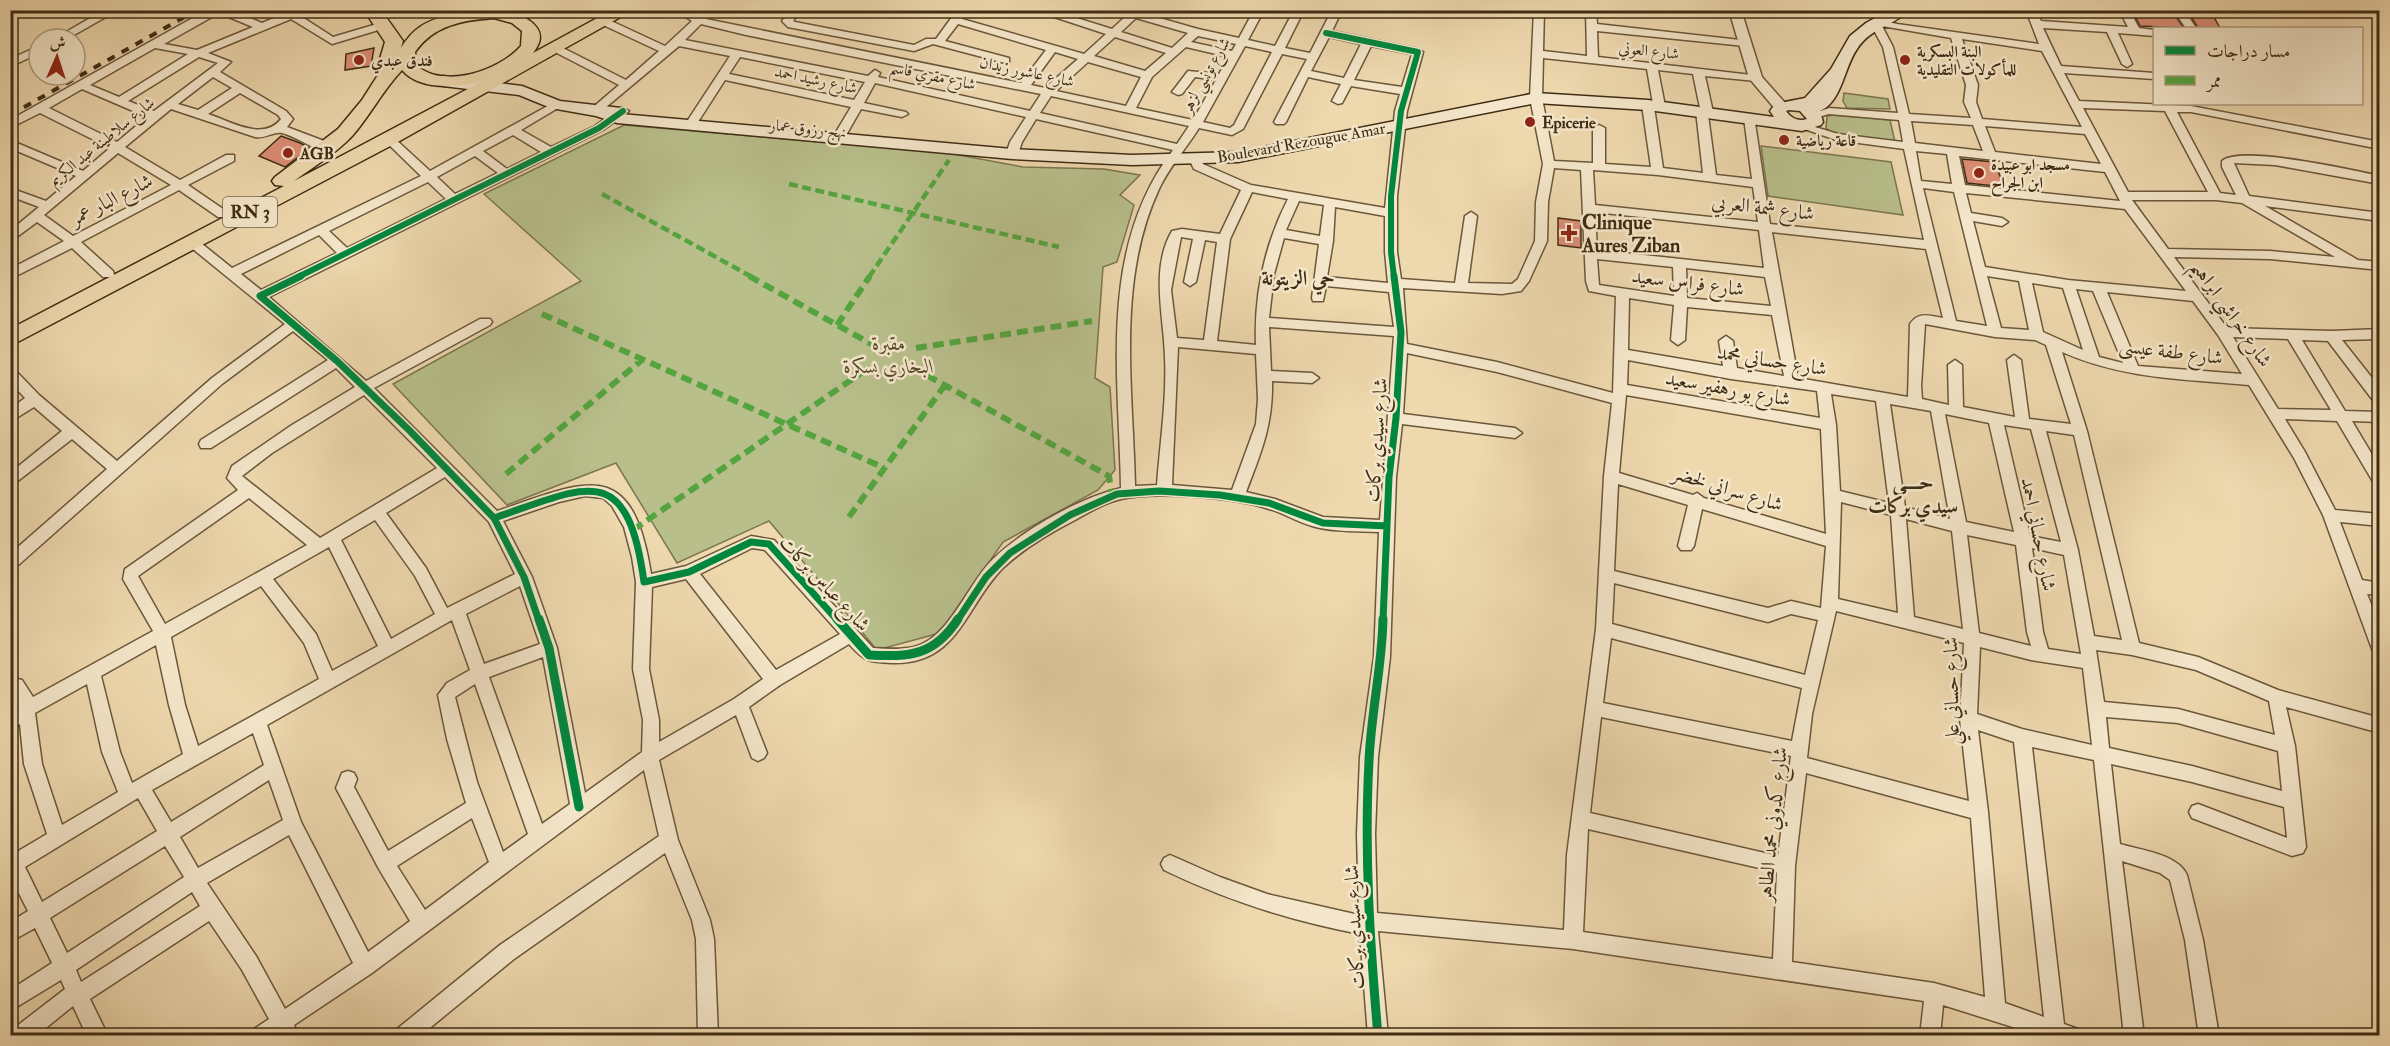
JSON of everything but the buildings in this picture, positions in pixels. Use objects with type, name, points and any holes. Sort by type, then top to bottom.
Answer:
[{"type":"main road","points":[[372,10],[384,18],[402,50],[407,65],[414,72],[440,80],[472,78],[510,67],[525,53],[532,44],[533,34],[530,26],[502,13]]},
{"type":"main road","points":[[402,50],[424,32],[440,23],[467,15],[538,10]]},
{"type":"main road","name":"RN 3","points":[[10,339],[489,86],[510,67],[555,48],[626,10]]},
{"type":"main road","points":[[1750,118],[1767,117],[1780,109],[1808,110],[1824,104],[1847,49],[1860,34],[1876,22],[1902,10]]},
{"type":"main road","name":"RN 3","points":[[10,326],[222,214],[295,172],[345,133],[402,50]]},
{"type":"main road","points":[[510,67],[513,80],[522,91]]},
{"type":"main road","name":"نهج رزوق عمار","points":[[440,80],[522,91],[557,105],[609,113],[1013,150]]},
{"type":"main road","name":"Boulevard Rezougue Amar","points":[[1013,150],[1137,151],[1176,153],[1195,159],[1238,157],[1536,98],[1705,111],[1796,125]]},
{"type":"main road","points":[[1780,109],[1781,118],[1796,125],[1815,122],[1808,110]]},
{"type":"main road","name":"Boulevard Rezougue Amar","points":[[1013,150],[1132,160],[1176,153]]},
{"type":"street","points":[[88,24],[102,10]]},
{"type":"street","points":[[82,27],[113,10]]},
{"type":"street","points":[[87,82],[216,10]]},
{"type":"street","points":[[221,10],[262,27]]},
{"type":"street","name":"شارع عاشور زيدان","points":[[680,10],[697,20],[747,32],[1024,87],[1232,132],[1237,130],[1299,10]]},
{"type":"street","points":[[260,296],[550,152],[609,113],[628,85],[709,10]]},
{"type":"street","points":[[938,43],[963,10]]},
{"type":"street","points":[[1038,10],[1172,51]]},
{"type":"street","points":[[1121,10],[1196,32],[1313,57]]},
{"type":"street","name":"شارع تونسي لزهر","points":[[1128,492],[1122,361],[1125,292],[1132,257],[1153,189],[1197,124],[1259,10]]},
{"type":"street","points":[[1280,122],[1337,10]]},
{"type":"street","points":[[1321,281],[1502,290],[1516,288],[1522,281],[1541,241],[1542,201],[1549,164],[1536,98],[1539,10]]},
{"type":"street","points":[[1591,10],[1593,61]]},
{"type":"street","points":[[1735,10],[1756,78],[1780,109]]},
{"type":"street","name":"شارع خراشي ابراهيم","points":[[2031,10],[2046,48],[2091,130],[2126,201],[2223,332],[2276,414],[2330,515],[2379,649]]},
{"type":"street","points":[[2124,10],[2135,31]]},
{"type":"street","points":[[2178,10],[2190,27]]},
{"type":"street","points":[[120,101],[198,54],[297,12],[332,41],[384,18]]},
{"type":"street","points":[[792,12],[787,21],[788,24],[916,49],[927,42],[938,43],[1005,60]]},
{"type":"street","points":[[1013,150],[1048,92],[1137,13]]},
{"type":"street","points":[[955,20],[1147,75]]},
{"type":"street","points":[[605,22],[667,51]]},
{"type":"street","points":[[1876,22],[2046,48]]},
{"type":"street","points":[[1876,22],[1888,47],[1904,116],[1916,184],[1951,325]]},
{"type":"street","points":[[2038,24],[2153,33]]},
{"type":"street","points":[[1591,27],[1745,43]]},
{"type":"street","points":[[2111,30],[2127,64]]},
{"type":"street","points":[[1129,110],[1147,75],[1196,32]]},
{"type":"street","name":"شارع سيدي بركات","points":[[1326,33],[1418,51],[1399,125],[1399,143],[1391,196],[1391,252],[1400,340],[1396,418],[1389,477],[1382,657],[1369,757],[1366,834],[1368,924],[1378,1035]]},
{"type":"street","points":[[1956,36],[1972,85],[1970,102],[1992,157]]},
{"type":"street","points":[[1338,100],[1368,40]]},
{"type":"street","name":"شارع مقري قاسم","points":[[677,42],[738,52],[1035,114],[1176,153]]},
{"type":"street","points":[[1183,43],[1234,55]]},
{"type":"street","points":[[840,134],[871,79],[897,44]]},
{"type":"street","points":[[154,45],[225,61],[213,72],[287,117],[280,128],[259,135],[171,105]]},
{"type":"street","points":[[555,48],[628,85]]},
{"type":"street","points":[[1024,87],[1053,48]]},
{"type":"street","points":[[693,120],[738,52]]},
{"type":"street","name":"شارع العوني","points":[[1538,54],[1756,78]]},
{"type":"street","points":[[10,64],[27,55]]},
{"type":"street","points":[[1652,67],[1658,171]]},
{"type":"street","points":[[2058,69],[2153,76]]},
{"type":"street","points":[[1698,71],[1705,111],[1710,178]]},
{"type":"street","name":"شارع سلاطينة عبد الكريم","points":[[10,238],[154,116],[213,72]]},
{"type":"street","points":[[1178,92],[1192,73],[1221,78]]},
{"type":"street","points":[[1306,73],[1406,91]]},
{"type":"street","name":"شارع رشيد احمد","points":[[722,76],[902,114]]},
{"type":"street","points":[[10,125],[77,87]]},
{"type":"street","points":[[86,87],[154,116]]},
{"type":"street","points":[[200,114],[239,88]]},
{"type":"street","points":[[2076,104],[2210,108],[2379,146]]},
{"type":"street","points":[[232,273],[429,177],[557,105]]},
{"type":"street","points":[[40,108],[119,147],[181,185],[222,214]]},
{"type":"street","points":[[2169,108],[2216,196]]},
{"type":"street","points":[[1808,110],[2091,130]]},
{"type":"street","points":[[1750,118],[1771,273],[1792,384]]},
{"type":"street","points":[[1796,125],[1836,137],[1953,153],[2109,169]]},
{"type":"street","points":[[280,128],[328,147]]},
{"type":"street","points":[[1599,128],[1590,208],[1591,254],[1771,273]]},
{"type":"street","points":[[513,130],[550,152]]},
{"type":"street","points":[[389,139],[454,200]]},
{"type":"street","points":[[10,143],[84,176]]},
{"type":"street","points":[[10,156],[22,149]]},
{"type":"street","points":[[475,151],[507,174]]},
{"type":"street","points":[[1953,153],[1959,188],[1968,216],[1995,332]]},
{"type":"street","name":"شارع البار عمر","points":[[10,275],[230,158]]},
{"type":"street","points":[[1195,159],[1198,166],[1248,188],[1392,213]]},
{"type":"street","points":[[2356,264],[2244,199],[2228,166],[2230,159],[2319,168],[2379,180]]},
{"type":"street","points":[[1549,164],[1658,171],[1759,184]]},
{"type":"street","points":[[1916,184],[2126,201],[2216,196],[2379,217]]},
{"type":"street","points":[[1210,346],[1224,239],[1248,188]]},
{"type":"street","points":[[11,193],[47,207]]},
{"type":"street","points":[[1237,497],[1262,427],[1264,376],[1262,322],[1270,266],[1279,233],[1295,196]]},
{"type":"street","points":[[1318,298],[1327,241],[1330,202]]},
{"type":"street","name":"شارع شمة العربي","points":[[1590,208],[1931,245]]},
{"type":"street","points":[[37,216],[72,241],[108,274]]},
{"type":"street","points":[[1461,287],[1471,216]]},
{"type":"street","points":[[1968,216],[2002,222]]},
{"type":"street","points":[[321,230],[346,254]]},
{"type":"street","points":[[1164,492],[1172,390],[1172,342],[1165,304],[1172,242],[1179,233],[1224,239]]},
{"type":"street","points":[[1279,233],[1327,241]]},
{"type":"street","points":[[1190,282],[1200,236]]},
{"type":"street","points":[[192,242],[337,361],[494,518],[524,577],[549,648],[579,807]]},
{"type":"street","points":[[2164,253],[2270,255],[2379,266]]},
{"type":"street","name":"شارع فراس سعيد","points":[[1591,254],[1594,288],[1681,302],[1779,311]]},
{"type":"street","points":[[1678,340],[1681,302],[1679,264]]},
{"type":"street","points":[[1981,270],[2068,284],[2198,297]]},
{"type":"street","points":[[2024,276],[2037,335]]},
{"type":"street","points":[[2068,284],[2093,360]]},
{"type":"street","points":[[2098,287],[2133,370]]},
{"type":"street","points":[[1573,940],[1576,855],[1604,629],[1611,476],[1622,354],[1623,294]]},
{"type":"street","points":[[1916,403],[1914,386],[1917,324],[1922,319],[1995,332],[2037,335],[2052,341],[2080,431],[2132,648]]},
{"type":"street","points":[[388,649],[325,542],[234,478],[237,470],[304,423],[363,387],[485,322]]},
{"type":"street","name":"شارع بو رهفير سعيد","points":[[1262,322],[1400,340],[1497,366],[1619,394],[1829,425]]},
{"type":"street","points":[[10,564],[217,381],[294,324]]},
{"type":"street","points":[[2223,332],[2332,336],[2379,333]]},
{"type":"street","points":[[2292,334],[2379,481]]},
{"type":"street","points":[[2332,336],[2379,399]]},
{"type":"street","points":[[1726,341],[1731,374]]},
{"type":"street","name":"شارع طفة عيسى","points":[[2052,341],[2093,360],[2133,370],[2253,380]]},
{"type":"street","points":[[1172,342],[1263,350]]},
{"type":"street","name":"شارع حساني محمد","points":[[1622,354],[1731,374],[1916,403],[1995,419],[2080,431]]},
{"type":"street","points":[[2013,360],[2069,550],[2087,642],[2112,850],[2120,939],[2134,1035]]},
{"type":"street","points":[[207,444],[337,361]]},
{"type":"street","points":[[1955,366],[1956,411]]},
{"type":"street","points":[[10,373],[34,399],[118,470]]},
{"type":"street","points":[[1264,376],[1312,378]]},
{"type":"street","name":"شارع كدوني محمد الطاهر","points":[[1782,970],[1786,866],[1804,714],[1829,609],[1835,495],[1829,425],[1823,388]]},
{"type":"street","points":[[1882,398],[1898,511],[1906,621]]},
{"type":"street","points":[[10,417],[34,399]]},
{"type":"street","name":"شارع حساني علي","points":[[1937,408],[1959,526],[1972,639],[1968,719],[1980,812],[1996,1010]]},
{"type":"street","points":[[2276,414],[2379,417]]},
{"type":"street","points":[[1396,418],[1462,424],[1515,433]]},
{"type":"street","name":"شارع حساني احمد","points":[[1995,419],[2023,540],[2035,632],[2042,656]]},
{"type":"street","points":[[10,482],[72,431]]},
{"type":"street","points":[[10,722],[27,709],[325,542],[447,470]]},
{"type":"street","name":"شارع سراني لخضر","points":[[1611,476],[1833,542]]},
{"type":"street","points":[[193,758],[177,705],[162,633],[131,579],[130,573],[249,490]]},
{"type":"street","points":[[494,518],[579,492],[598,490],[611,495],[631,522],[644,582],[642,669],[651,720],[651,756],[657,795],[669,840],[701,920],[705,939],[708,1035]]},
{"type":"street","name":"شارع عباس بركات","points":[[644,582],[689,573],[751,542],[769,544],[869,655],[891,657],[914,655],[933,647],[950,634],[987,576],[1017,546],[1069,516],[1112,496],[1128,492],[1164,492],[1237,497],[1266,502],[1314,521],[1388,526]]},
{"type":"street","points":[[1835,495],[1959,526],[2069,550]]},
{"type":"street","points":[[1686,546],[1697,500]]},
{"type":"street","points":[[377,511],[451,614],[480,674],[537,837]]},
{"type":"street","points":[[2330,515],[2379,520]]},
{"type":"street","points":[[689,573],[774,680]]},
{"type":"street","points":[[1607,575],[1768,615],[1772,615],[1780,608],[1788,607],[1829,609],[1906,621],[2042,656],[2089,662]]},
{"type":"street","points":[[263,577],[309,639],[329,683]]},
{"type":"street","points":[[98,1035],[12,865],[193,758],[451,614],[524,577]]},
{"type":"street","points":[[2357,586],[2379,589]]},
{"type":"street","points":[[1604,629],[1812,684]]},
{"type":"street","points":[[261,1035],[286,1028],[537,837],[651,756],[850,636]]},
{"type":"street","points":[[2087,642],[2132,648],[2199,664],[2276,697],[2379,726]]},
{"type":"street","points":[[500,866],[476,807],[455,742],[446,695],[451,689],[480,674],[549,648]]},
{"type":"street","points":[[92,672],[111,752],[135,791],[168,834],[212,909],[249,963],[286,1028]]},
{"type":"street","points":[[10,684],[16,686],[25,698],[33,764],[57,838]]},
{"type":"street","points":[[2198,812],[2296,847],[2286,746],[2276,697]]},
{"type":"street","points":[[740,704],[758,753]]},
{"type":"street","points":[[1594,708],[1799,757],[1980,812]]},
{"type":"street","points":[[2095,709],[2178,716],[2286,746]]},
{"type":"street","points":[[1968,719],[2022,737],[2192,774],[2291,801]]},
{"type":"street","points":[[258,723],[293,824],[338,917],[365,966]]},
{"type":"street","points":[[1170,864],[1206,882],[1331,920],[1573,940],[1934,993],[1996,1010],[2063,1033],[2022,737]]},
{"type":"street","points":[[10,933],[37,914],[274,768]]},
{"type":"street","points":[[348,779],[345,788],[385,863],[423,924]]},
{"type":"street","points":[[385,863],[476,807]]},
{"type":"street","points":[[1581,819],[1786,866]]},
{"type":"street","points":[[10,1002],[195,880],[293,824]]},
{"type":"street","points":[[404,1035],[507,952],[669,840]]},
{"type":"street","points":[[2112,850],[2165,866],[2178,875],[2194,939],[2209,1035]]},
{"type":"street","points":[[20,1035],[77,994],[212,909]]},
{"type":"street","points":[[1930,1035],[1934,993]]},
{"type":"green space","points":[[1844,93],[1888,99],[1890,109],[1847,108],[1843,101]]},
{"type":"green space","points":[[1827,116],[1890,120],[1895,142],[1834,134],[1826,128]]},
{"type":"green space","name":"مقبرة البخاري بسكرة","points":[[624,125],[948,153],[1023,167],[1104,169],[1140,175],[1120,195],[1134,205],[1117,262],[1103,267],[1095,378],[1110,387],[1115,470],[1098,490],[1003,542],[940,633],[877,650],[769,521],[677,563],[616,463],[507,505],[393,384],[581,281],[484,194]]},
{"type":"green space","points":[[1761,146],[1891,162],[1903,215],[1768,196]]},
{"type":"railway","points":[[10,115],[197,10]]},
{"type":"marked path","points":[[837,325],[949,160]]},
{"type":"marked path","points":[[789,184],[1059,247]]},
{"type":"marked path","points":[[602,194],[875,346]]},
{"type":"marked path","points":[[542,314],[884,468]]},
{"type":"marked path","points":[[916,348],[1092,321]]},
{"type":"marked path","points":[[506,474],[643,359]]},
{"type":"marked path","points":[[912,367],[1109,476],[1112,496]]},
{"type":"marked path","points":[[633,530],[867,369]]},
{"type":"marked path","points":[[849,517],[945,385]]},
{"type":"cycle path","points":[[1326,33],[1418,52],[1401,111],[1391,196],[1391,252],[1401,332],[1396,418],[1389,477],[1382,657],[1369,757],[1366,834],[1368,921],[1378,1036]]},
{"type":"cycle path","points":[[579,807],[549,648],[524,577],[494,518],[410,431],[337,361],[260,296],[599,128],[623,111]]},
{"type":"cycle path","points":[[494,518],[573,492],[596,490],[608,494],[617,502],[632,527],[644,582],[689,572],[751,542],[769,544],[869,655],[895,656],[916,654],[931,648],[943,639],[986,577],[997,564],[1017,548],[1082,509],[1117,494],[1141,491],[1178,491],[1220,495],[1269,503],[1323,523],[1387,526]]},
{"type":"place","name":"فندق عبدي","points":[[359,60]]},
{"type":"place","name":"البنة البسكرية للمأكولات التقليدية","points":[[1905,60]]},
{"type":"place","name":"Epicerie","points":[[1530,122]]},
{"type":"place","name":"قاعة رياضية","points":[[1784,140]]},
{"type":"place","name":"AGB","points":[[288,153]]},
{"type":"place","name":"مسجد ابو عبيدة ابن الجراح","points":[[1979,173]]},
{"type":"place","name":"Clinique Aures Ziban","points":[[1569,233]]},
{"type":"district","name":"حي الزيتونة","points":[[1298,278]]},
{"type":"district","name":"حــــي سيدي بركات","points":[[1913,494]]}]
